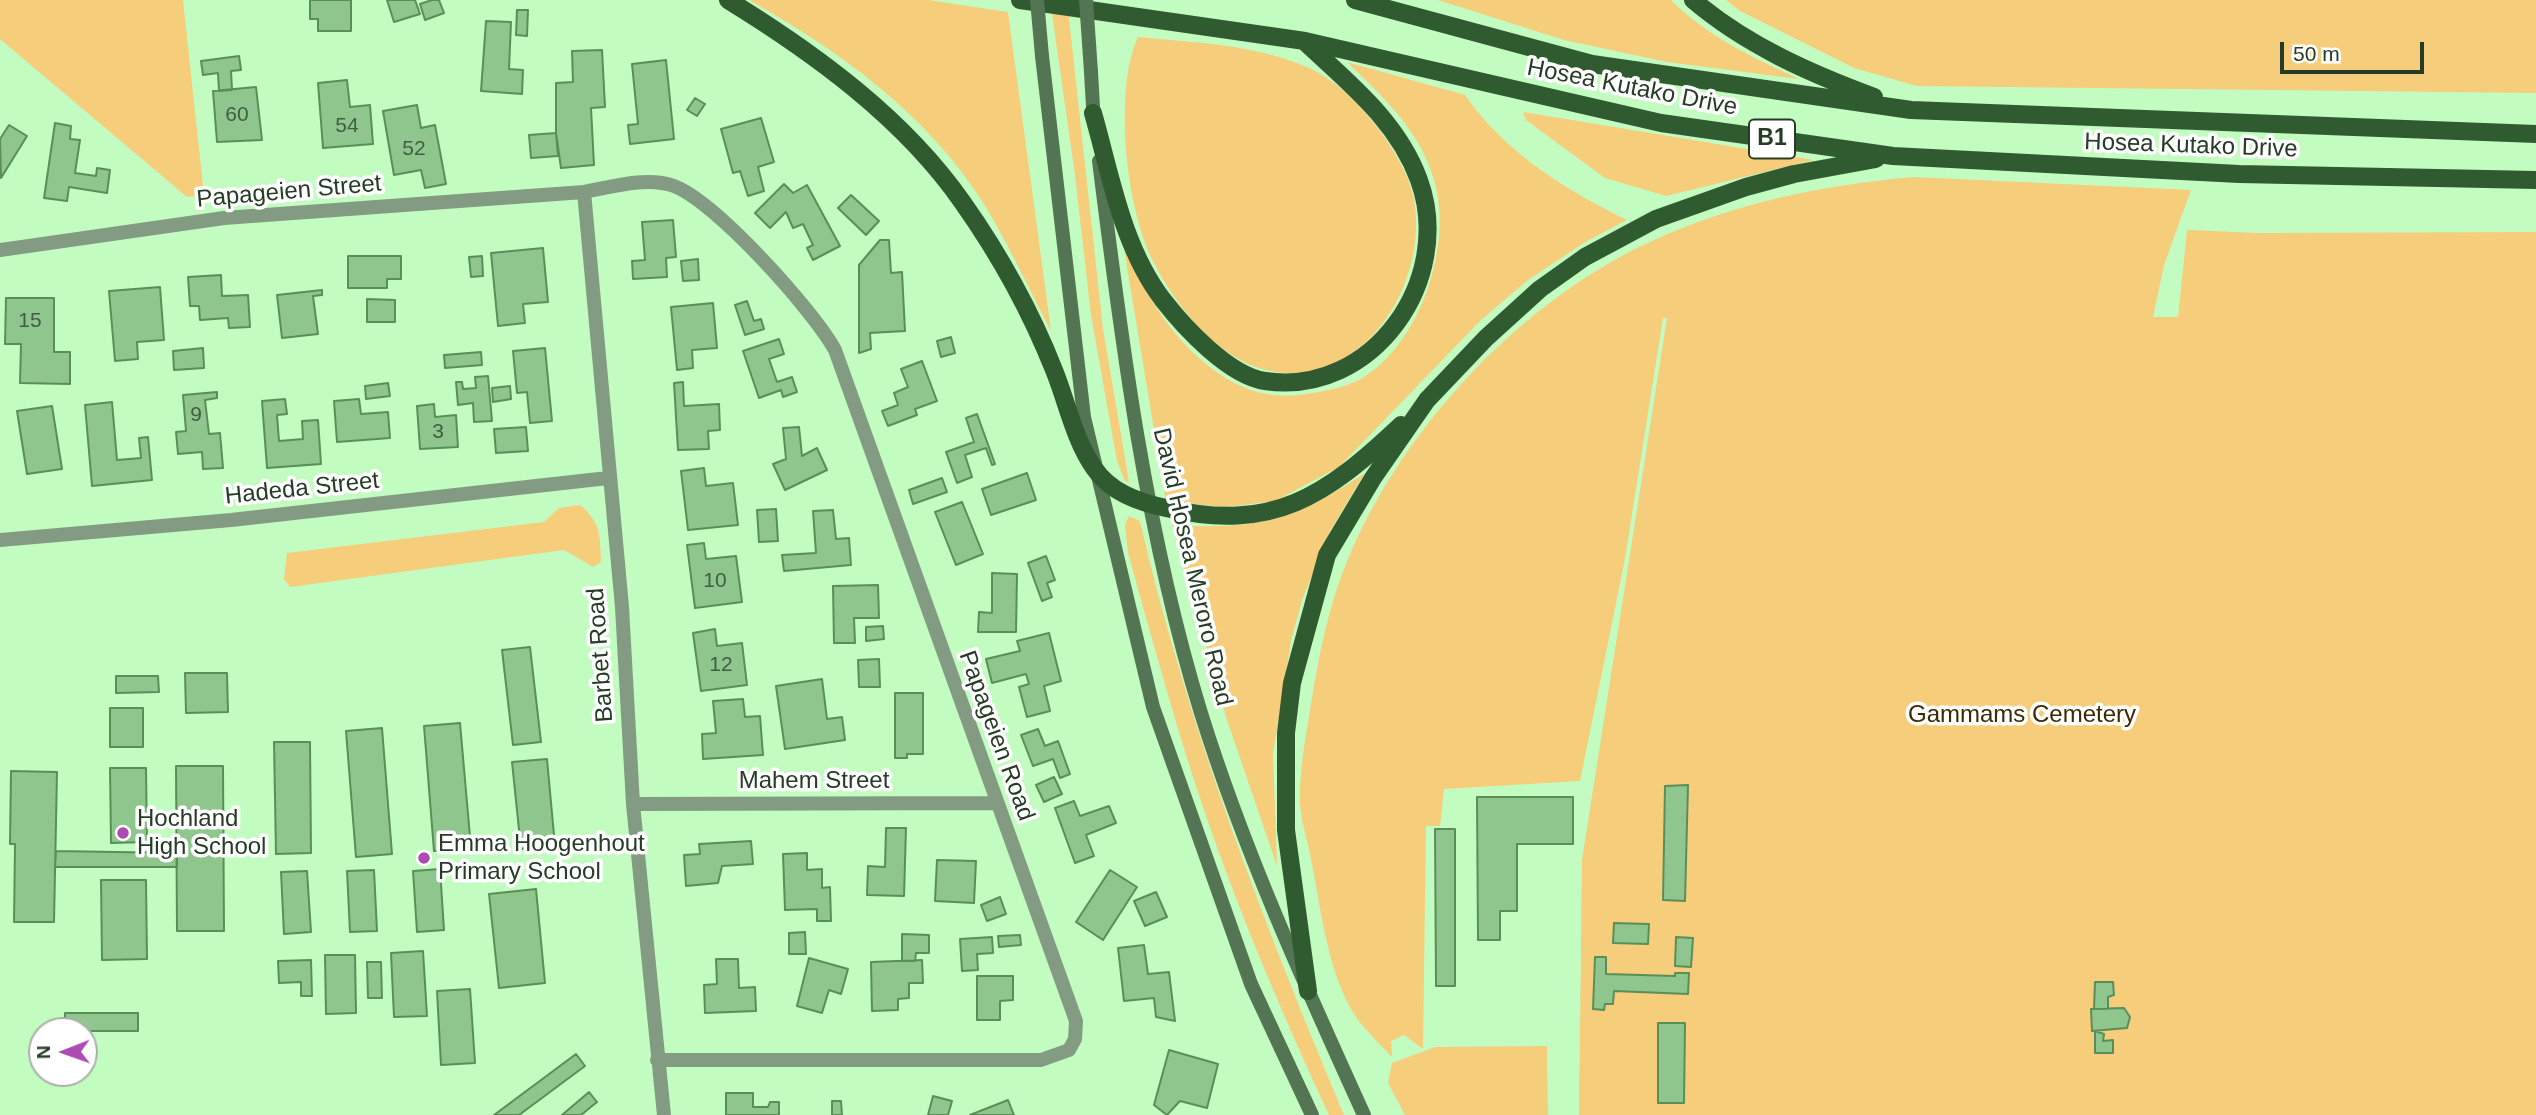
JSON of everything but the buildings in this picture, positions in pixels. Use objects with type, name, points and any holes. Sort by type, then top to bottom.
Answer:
[{"type":"main road","points":[[728,0],[785,35],[844,80],[930,162],[962,202],[1029,313],[1094,468],[1116,490],[1151,505],[1205,516],[1243,517],[1280,510],[1353,471],[1539,289],[1585,257],[1656,219],[1746,187],[1794,174],[1893,156]]},
{"type":"main road","name":"Hosea Kutako Drive","points":[[1020,0],[1305,41],[1661,123],[1893,156],[2239,174],[2536,180]]},
{"type":"main road","points":[[1037,0],[1082,403],[1094,468],[1153,707],[1174,771],[1251,984],[1312,1115]]},
{"type":"main road","name":"David Hosea Meroro Road","points":[[1086,0],[1093,113],[1132,409],[1171,604],[1201,713],[1247,846],[1364,1115]]},
{"type":"main road","name":"Hosea Kutako Drive","points":[[1355,0],[1592,64],[1911,110],[2536,134]]},
{"type":"main road","points":[[1693,0],[1738,34],[1799,68],[1911,110]]},
{"type":"main road","points":[[1093,113],[1126,233],[1162,299],[1194,336],[1240,372],[1263,381],[1313,379],[1358,360],[1381,344],[1402,320],[1424,258],[1427,223],[1420,182],[1395,132],[1373,105],[1305,41]]},
{"type":"main road","points":[[1308,991],[1290,877],[1284,796],[1286,733],[1292,683],[1327,555],[1347,518],[1427,400]]},
{"type":"street","name":"Papageien Road","points":[[584,192],[634,183],[673,186],[709,207],[822,326],[835,350],[1076,1021],[1075,1039],[1069,1050],[1041,1060],[657,1060]]},
{"type":"street","name":"Papageien Street","points":[[0,250],[223,218],[584,192]]},
{"type":"street","name":"Barbet Road","points":[[584,192],[608,478],[622,607],[633,804],[664,1115]]},
{"type":"street","name":"Hadeda Street","points":[[0,540],[231,520],[608,478]]},
{"type":"street","name":"Mahem Street","points":[[633,804],[996,803]]},
{"type":"green space","points":[[0,0],[183,0],[204,195],[187,197],[0,39]]},
{"type":"green space","points":[[749,0],[928,0],[1008,12],[1051,331],[984,204],[936,141],[909,113],[848,63]]},
{"type":"green space","points":[[1050,0],[1067,0],[1103,329],[1129,482],[1125,481],[1117,461],[1091,315],[1075,175]]},
{"type":"green space","points":[[1438,0],[1671,0],[1715,35],[1799,79],[1667,62],[1564,40]]},
{"type":"green space","points":[[1726,0],[2536,0],[2536,93],[1917,86],[1854,68],[1740,11]]},
{"type":"green space","points":[[1138,37],[1247,49],[1309,68],[1346,93],[1382,135],[1401,164],[1410,185],[1415,206],[1416,237],[1410,267],[1399,297],[1383,324],[1362,346],[1337,362],[1308,372],[1276,372],[1256,367],[1237,358],[1203,332],[1175,298],[1144,240],[1130,182],[1126,150],[1126,88],[1130,60]]},
{"type":"green space","points":[[1347,62],[1465,95],[1480,115],[1517,152],[1559,182],[1627,220],[1587,241],[1528,280],[1481,320],[1339,467],[1275,501],[1227,507],[1166,502],[1124,249],[1159,312],[1190,349],[1227,379],[1255,391],[1291,395],[1322,391],[1360,379],[1386,359],[1417,314],[1436,260],[1439,205],[1434,180],[1428,162],[1410,130]]},
{"type":"green space","points":[[1523,112],[1814,160],[1666,196],[1605,178],[1526,120]]},
{"type":"green space","name":"Gammams Cemetery","points":[[1914,177],[2191,190],[2164,265],[2153,317],[2178,317],[2187,230],[2258,233],[2536,232],[2536,1115],[1579,1115],[1582,860],[1667,318],[1663,318],[1625,559],[1580,781],[1444,789],[1440,826],[1426,826],[1423,1049],[1404,1035],[1391,1041],[1392,1057],[1358,1020],[1339,984],[1327,942],[1302,818],[1300,780],[1316,671],[1335,595],[1348,559],[1372,510],[1401,462],[1434,416],[1472,372],[1514,332],[1559,296],[1605,265],[1654,240],[1749,205],[1814,190]]},
{"type":"green space","points":[[1365,473],[1330,531],[1302,600],[1291,641],[1273,754],[1277,866],[1227,720],[1172,525],[1228,526],[1274,519],[1317,502]]},
{"type":"green space","points":[[580,505],[592,517],[599,537],[601,562],[593,567],[564,550],[290,587],[284,579],[287,553],[544,522],[559,508]]},
{"type":"green space","points":[[1129,516],[1140,521],[1180,673],[1229,822],[1344,1115],[1329,1115],[1264,968],[1220,857],[1175,720],[1128,553],[1125,525]]},
{"type":"green space","points":[[1547,1046],[1548,1115],[1405,1115],[1388,1083],[1392,1063],[1435,1047]]},
{"type":"place","name":"Hochland High School","points":[[123,833]]},
{"type":"place","name":"Emma Hoogenhout Primary School","points":[[424,858]]}]
